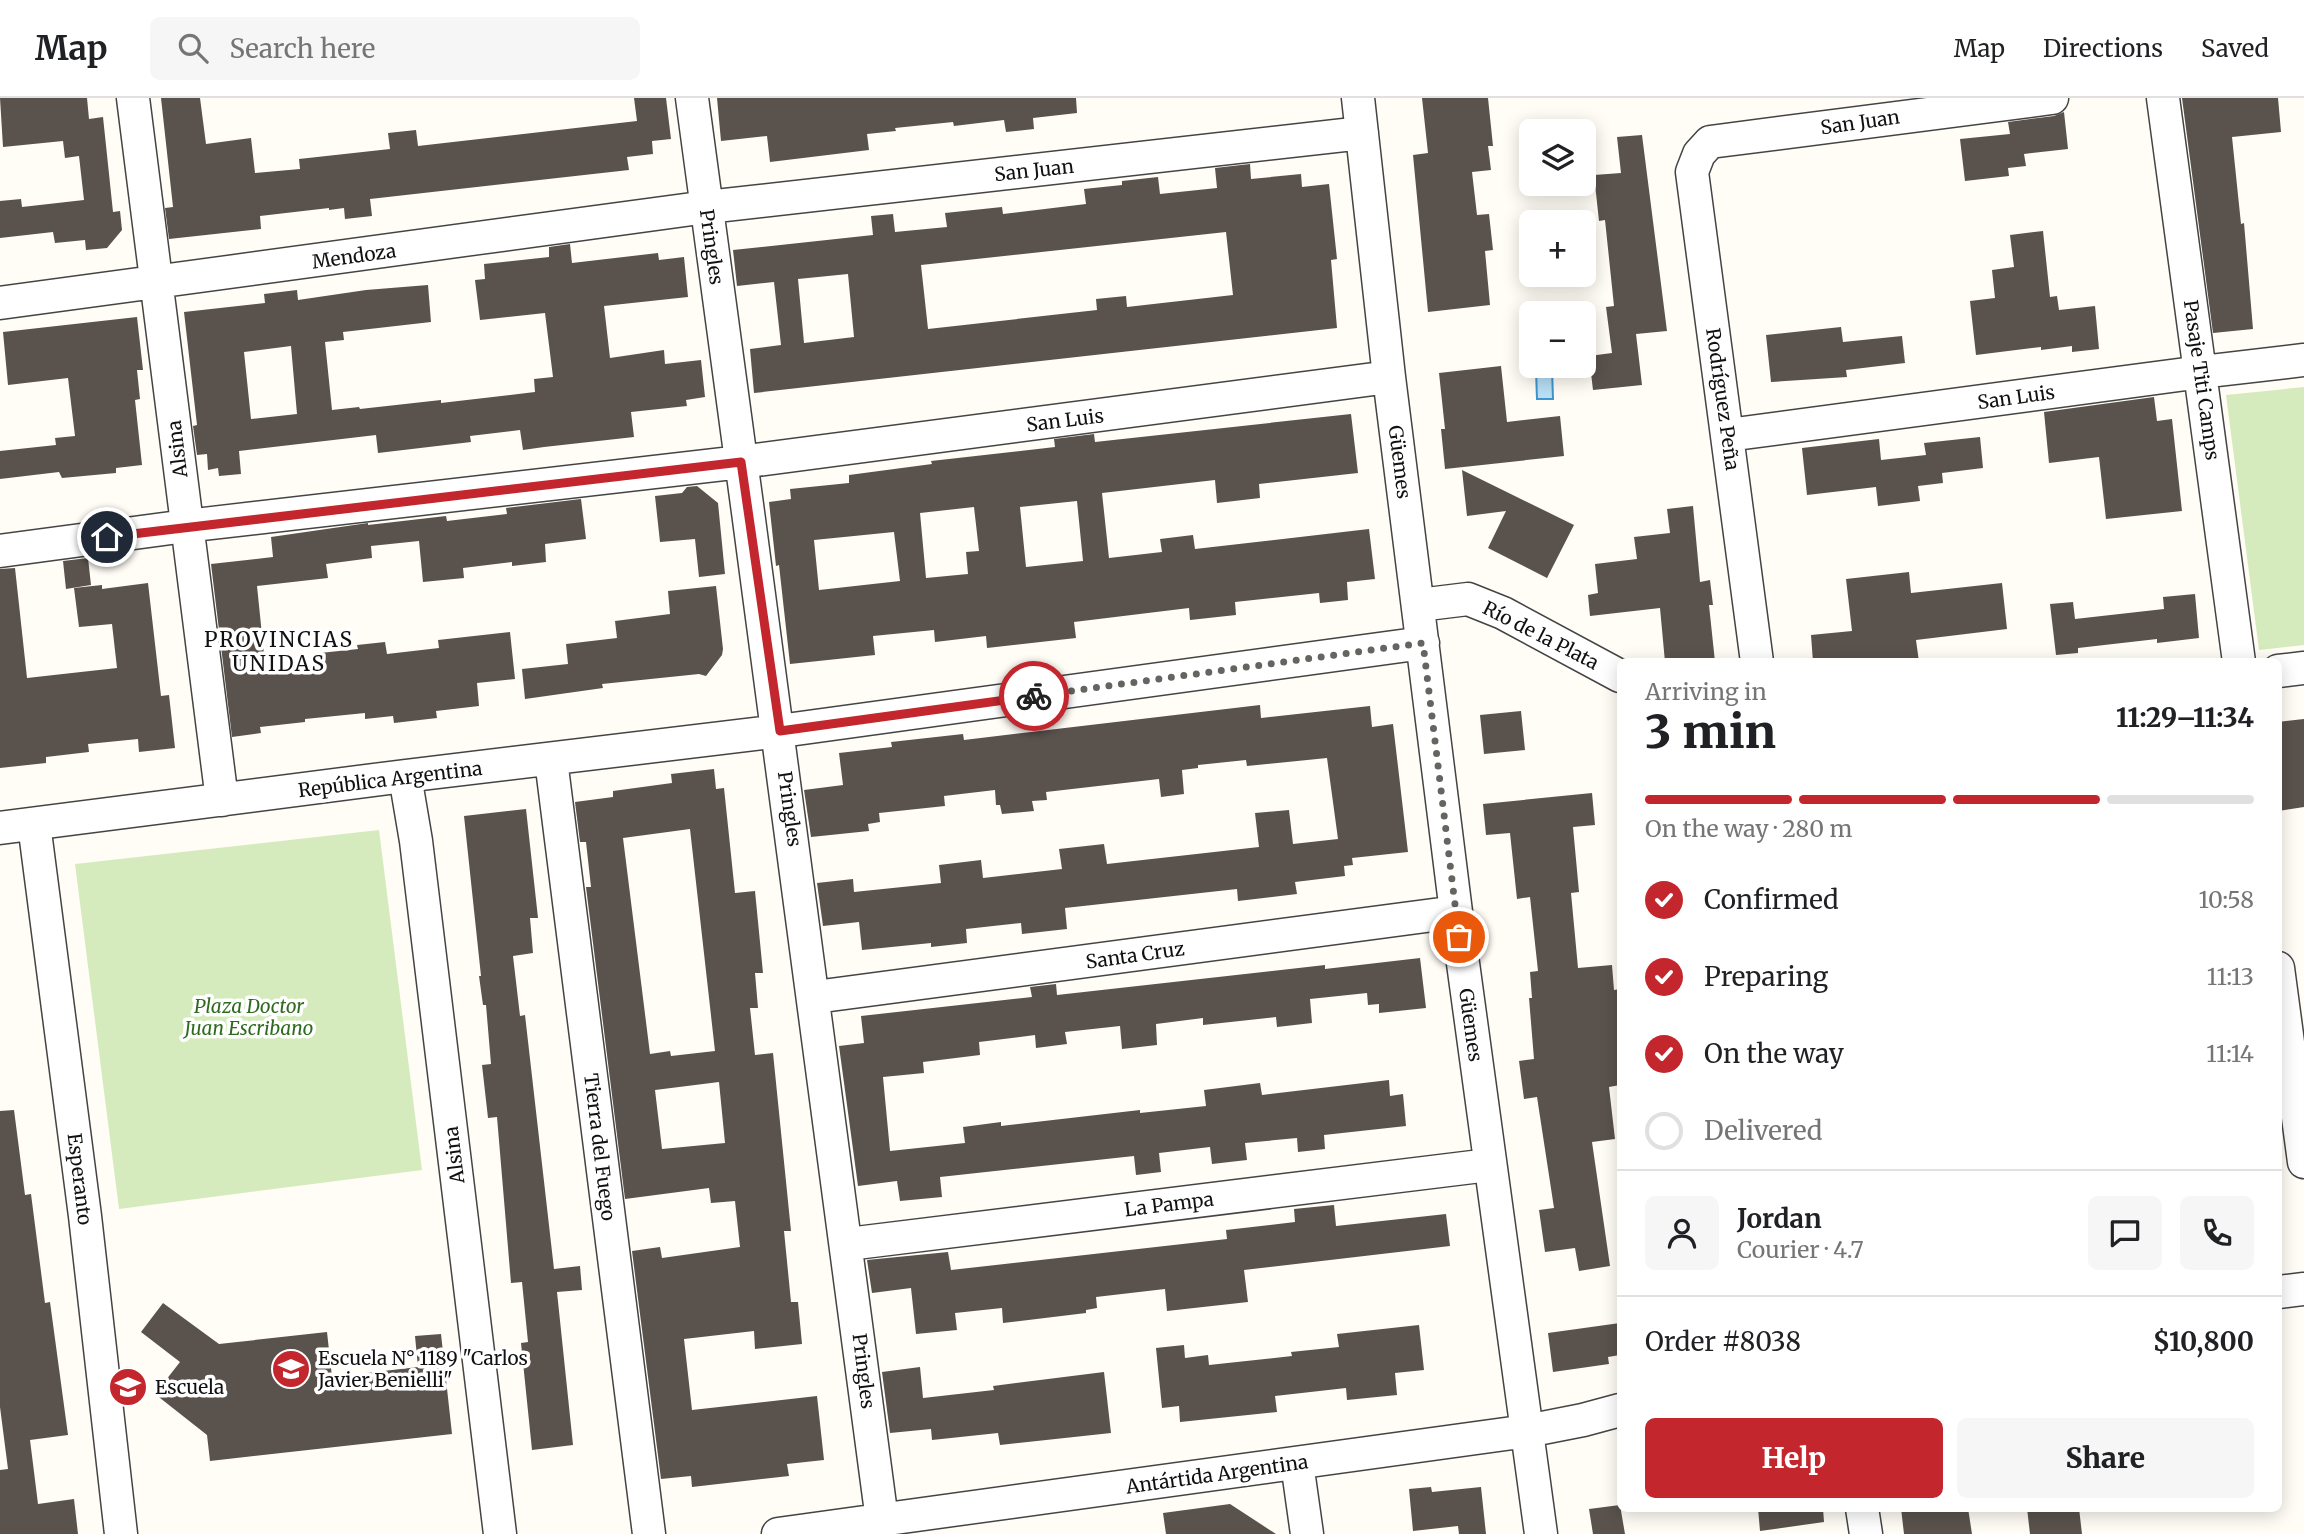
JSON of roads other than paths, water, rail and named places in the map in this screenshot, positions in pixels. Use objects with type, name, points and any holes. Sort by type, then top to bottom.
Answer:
[{"type":"street","name":"Alsina","points":[[133,98],[222,800]]},
{"type":"street","name":"Pringles","points":[[692,98],[780,731],[882,1520]]},
{"type":"street","name":"Güemes","points":[[1358,98],[1389,377],[1456,912],[1541,1534]]},
{"type":"street","name":"San Juan","points":[[1710,142],[1929,105],[2052,98]]},
{"type":"street","name":"Pasaje Titi Camps","points":[[2163,98],[2238,658]]},
{"type":"street","name":"San Juan","points":[[707,207],[1362,133]]},
{"type":"street","name":"Rodríguez Peña","points":[[1710,142],[1699,154],[1692,172],[1756,658]]},
{"type":"street","name":"Mendoza","points":[[0,303],[707,207]]},
{"type":"street","name":"San Luis","points":[[1728,435],[2304,360]]},
{"type":"street","name":"San Luis","points":[[0,551],[186,526],[741,462],[1389,377]]},
{"type":"street","name":"Río de la Plata","points":[[1419,605],[1468,599],[1503,613],[1617,674]]},
{"type":"street","points":[[780,731],[1423,643]]},
{"type":"street","points":[[2282,671],[2304,668]]},
{"type":"street","name":"República Argentina","points":[[0,828],[780,731]]},
{"type":"street","name":"Tierra del Fuego","points":[[551,760],[649,1534]]},
{"type":"street","name":"Alsina","points":[[405,776],[416,841],[500,1534]]},
{"type":"street","name":"Esperanto","points":[[34,824],[85,1216],[121,1534]]},
{"type":"street","name":"Santa Cruz","points":[[815,997],[1456,912]]},
{"type":"street","points":[[2285,975],[2304,1162]]},
{"type":"street","name":"La Pampa","points":[[848,1244],[1489,1164]]},
{"type":"street","points":[[2282,1292],[2304,1289]]},
{"type":"street","name":"Antártida Argentina","points":[[778,1534],[813,1532],[882,1520],[1527,1431],[1617,1411]]},
{"type":"street","points":[[1297,1462],[1307,1534]]},
{"type":"street","points":[[1863,1512],[1866,1534]]},
{"type":"water","points":[[1536,378],[1552,378],[1553,399],[1537,399]]},
{"type":"place","name":"Escuela N° 1189 \"Carlos Javier Benielli\"","points":[[291,1369]]},
{"type":"place","name":"Escuela","points":[[128,1387]]},
{"type":"district","name":"PROVINCIAS UNIDAS","points":[[279,652]]},
{"type":"park label","name":"Plaza Doctor Juan Escribano","points":[[249,1017]]}]
